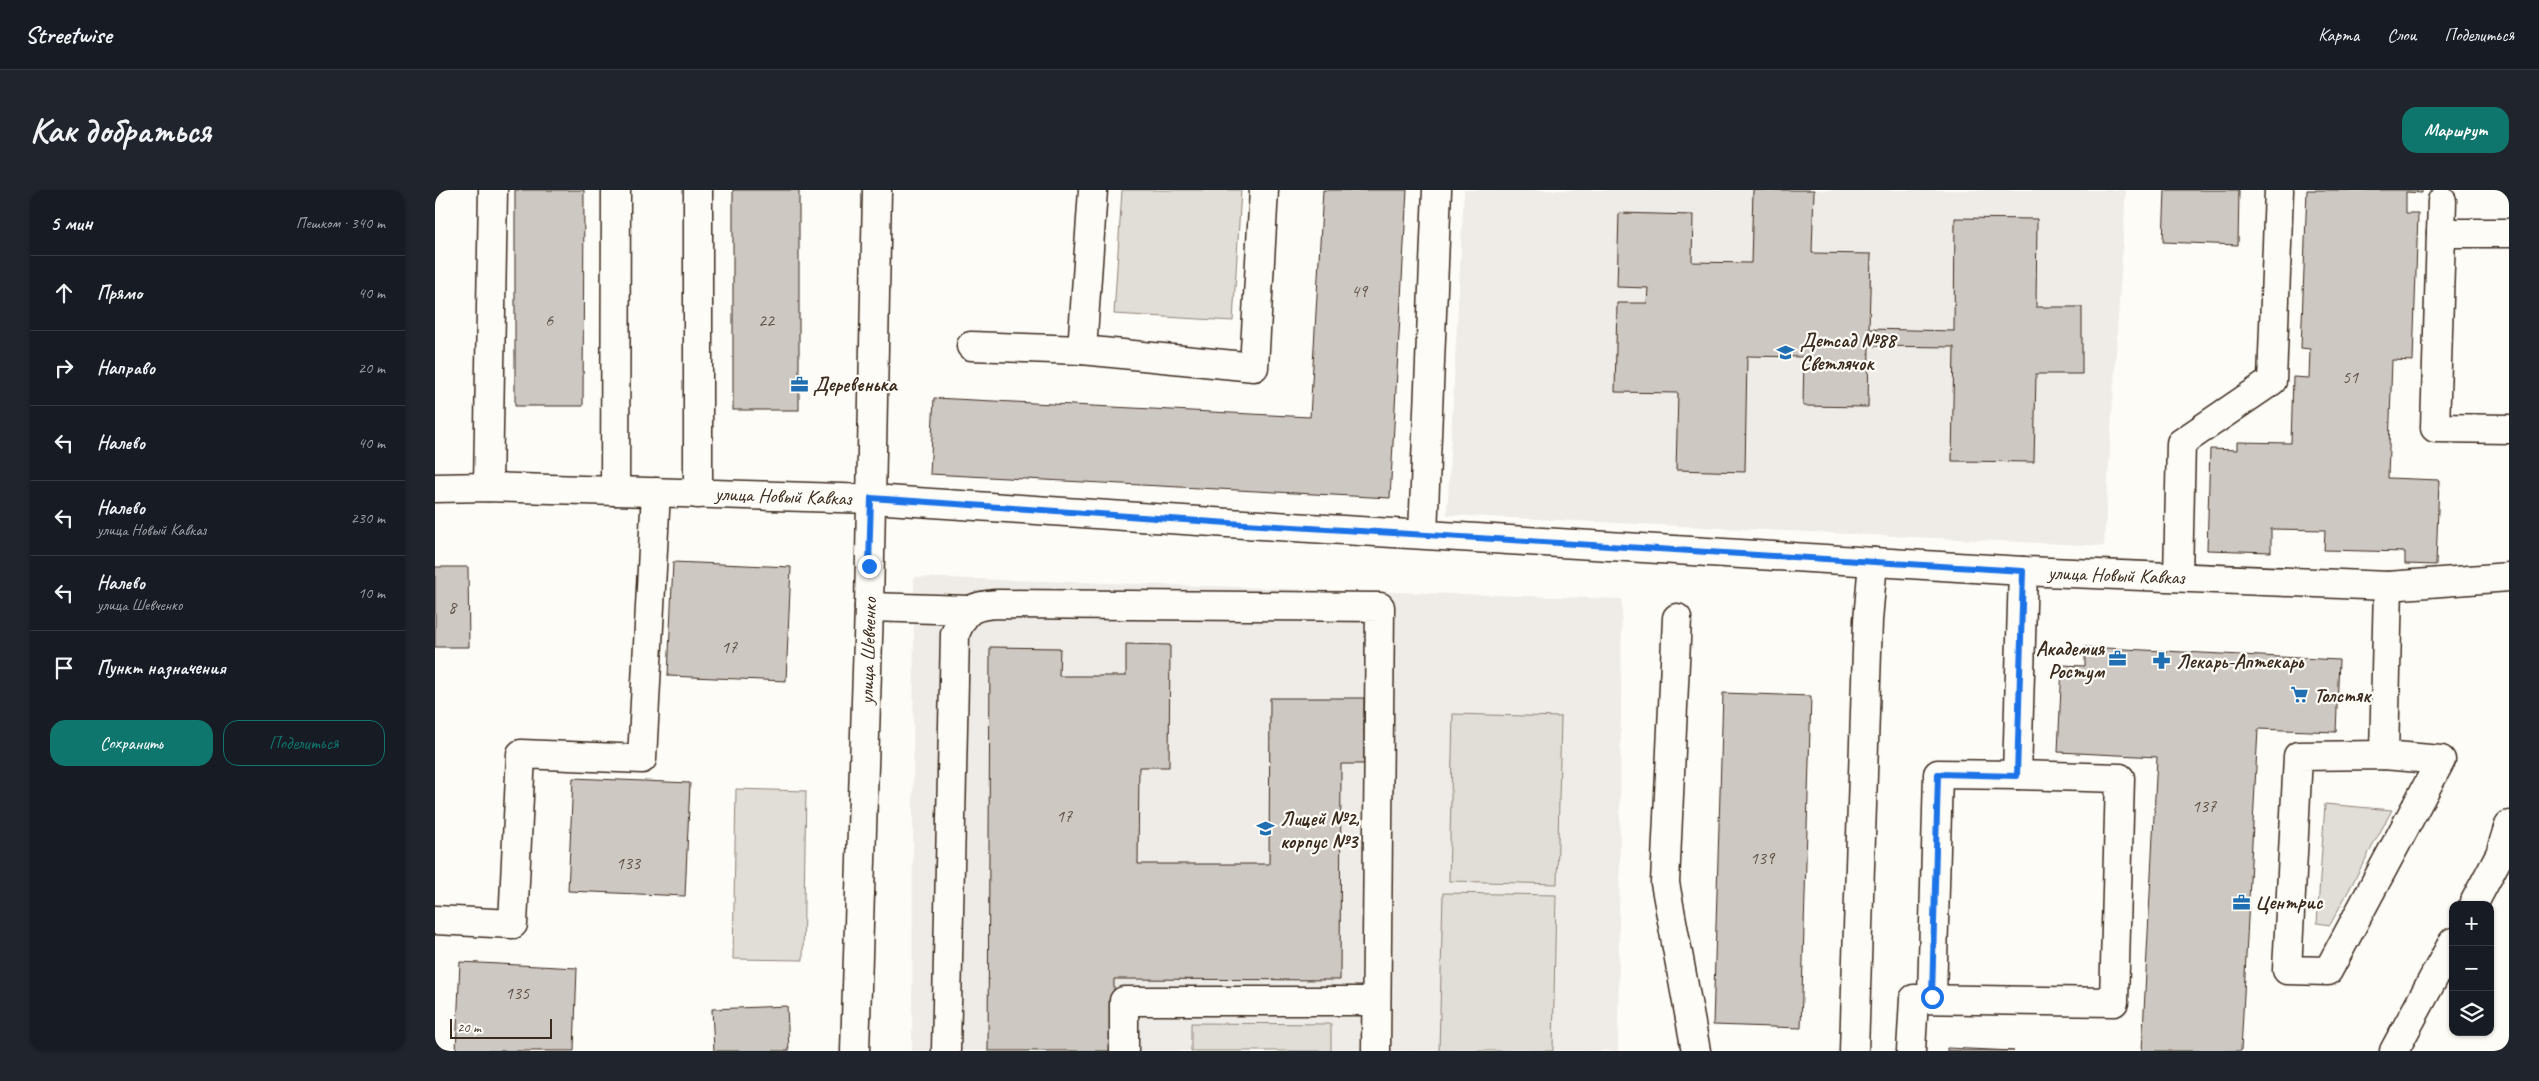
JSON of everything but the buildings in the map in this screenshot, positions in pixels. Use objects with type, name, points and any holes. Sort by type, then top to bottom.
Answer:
[{"type":"street","points":[[488,487],[493,190]]},
{"type":"street","points":[[615,491],[616,190]]},
{"type":"street","points":[[697,190],[698,494]]},
{"type":"street","name":"улица Шевченко","points":[[855,1051],[869,607],[877,190]]},
{"type":"street","points":[[1082,350],[1093,190]]},
{"type":"street","points":[[971,346],[1082,350],[1254,367],[1264,190]]},
{"type":"street","points":[[1423,534],[1437,190]]},
{"type":"street","points":[[2178,577],[2181,444],[2272,381],[2279,190]]},
{"type":"street","points":[[2442,201],[2435,428],[2509,429]]},
{"type":"street","points":[[2441,233],[2509,233]]},
{"type":"street","name":"улица Новый Кавказ","points":[[435,488],[488,487],[871,498],[2023,571],[2388,586],[2509,576]]},
{"type":"street","points":[[435,920],[513,924],[521,754],[642,759],[656,492]]},
{"type":"street","points":[[1854,1051],[1868,630],[1873,562]]},
{"type":"street","points":[[2017,776],[2023,571]]},
{"type":"street","points":[[2384,755],[2388,586]]},
{"type":"street","points":[[869,607],[969,610],[983,605],[997,604],[1380,607],[1376,1051]]},
{"type":"street","points":[[946,1051],[955,634],[969,610]]},
{"type":"street","points":[[1677,618],[1665,883],[1696,1051]]},
{"type":"street","points":[[2384,755],[2441,760],[2328,970],[2287,970],[2298,756],[2384,755]]},
{"type":"street","points":[[1911,1051],[1914,998],[2114,1002],[2120,778],[1938,774],[1932,997]]},
{"type":"street","points":[[2475,901],[2500,854],[2509,825]]},
{"type":"street","points":[[2394,1051],[2451,946]]},
{"type":"street","points":[[1124,1051],[1124,1001],[1376,1001]]},
{"type":"shaded area","points":[[1122,190],[1241,190],[1233,321],[1114,314]]},
{"type":"shaded area","name":"Детсад №88 Светлячок","points":[[1464,190],[2126,190],[2104,546],[1447,515]]},
{"type":"shaded area","name":"Лицей №2, корпус №3","points":[[914,577],[1622,599],[1618,1051],[912,1051]]},
{"type":"shaded area","points":[[1453,714],[1561,717],[1557,884],[1449,881]]},
{"type":"shaded area","points":[[736,789],[806,791],[803,960],[733,959]]},
{"type":"shaded area","points":[[2325,804],[2392,810],[2330,925],[2317,923]]},
{"type":"shaded area","points":[[1443,893],[1556,895],[1553,1051],[1439,1051]]},
{"type":"shaded area","points":[[1191,1023],[1331,1024],[1331,1051],[1191,1051]]},
{"type":"place","name":"Детсад №88 Светлячок","points":[[1786,352]]},
{"type":"place","name":"Деревенька","points":[[799,384]]},
{"type":"place","name":"Академия Ростум","points":[[2118,659]]},
{"type":"place","name":"Лекарь-Аптекарь","points":[[2162,661]]},
{"type":"place","name":"Толстяк","points":[[2300,695]]},
{"type":"place","name":"Лицей №2, корпус №3","points":[[1266,829]]},
{"type":"place","name":"Центрис","points":[[2241,902]]},
{"type":"route","points":[[869,566],[871,498],[1228,523],[2023,571],[2017,776],[1938,774],[1932,997]]}]
